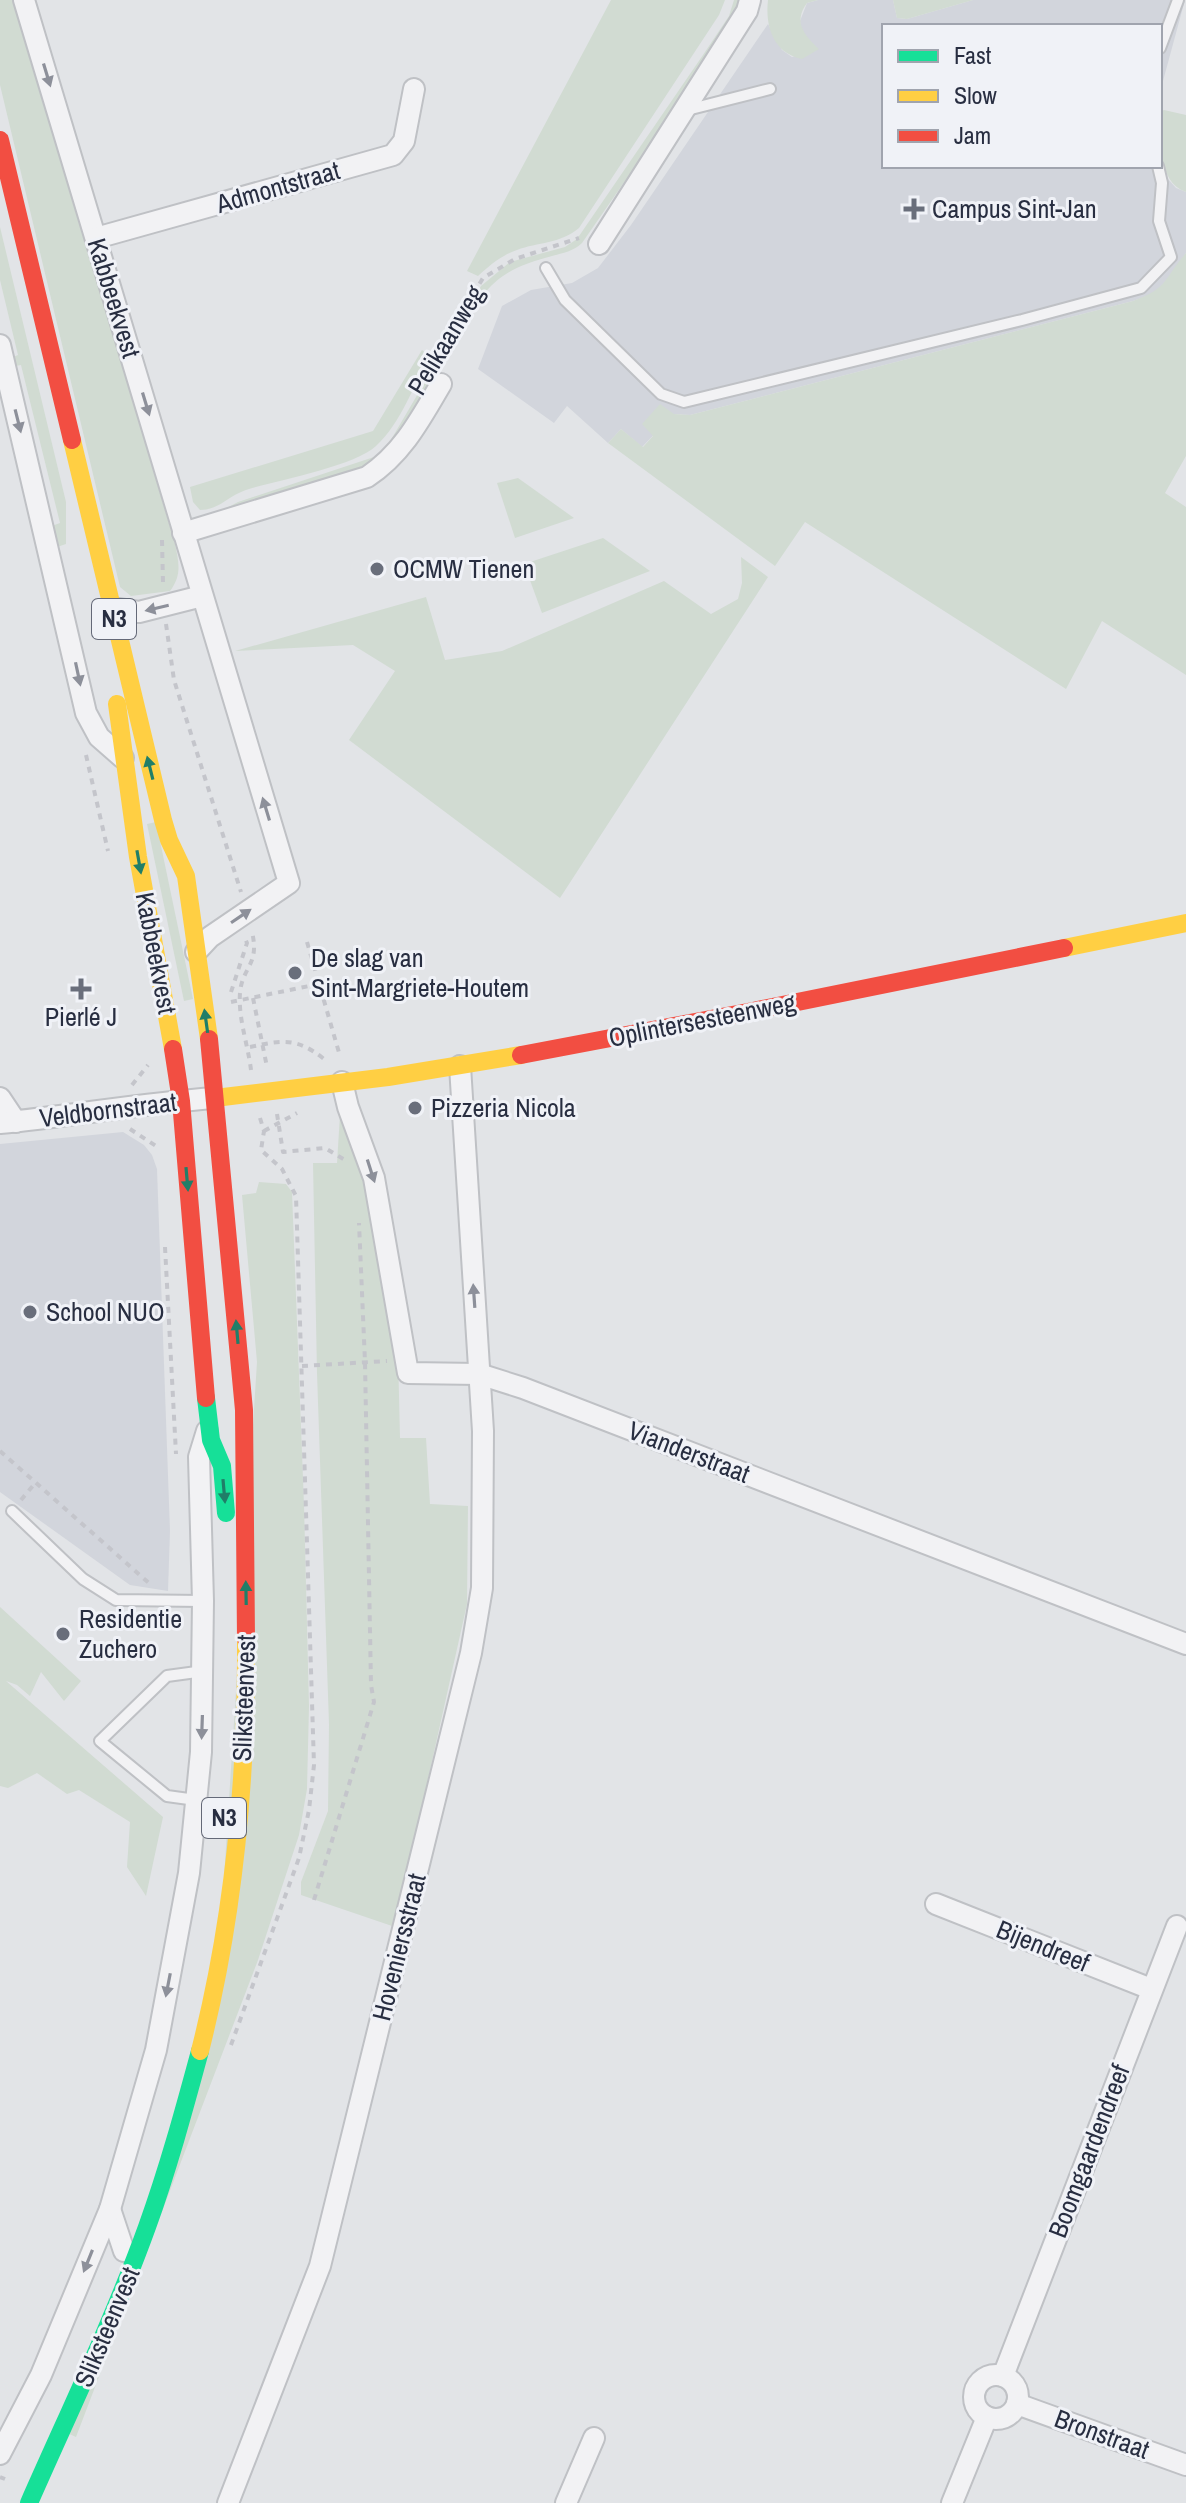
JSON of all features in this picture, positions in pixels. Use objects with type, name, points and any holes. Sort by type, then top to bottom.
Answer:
[{"type":"main road","name":"Kabbeekvest","points":[[0,140],[163,820],[186,876],[215,1098]]},
{"type":"main road","name":"Kabbeekvest","points":[[0,199],[115,683],[138,857],[181,1101]]},
{"type":"main road","name":"Oplintersesteenweg","points":[[215,1098],[460,1066],[748,1012],[1186,923]]},
{"type":"main road","name":"Sliksteenvest","points":[[29,2503],[122,2292],[152,2214],[201,2047],[232,1879],[246,1711],[244,1410],[215,1098]]},
{"type":"main road","name":"Sliksteenvest","points":[[13,2503],[124,2251],[166,2125],[205,1959],[220,1863],[232,1717],[231,1608],[222,1466],[209,1427],[181,1101]]},
{"type":"street","name":"Kabbeekvest","points":[[24,0],[289,883],[210,937],[196,952]]},
{"type":"street","points":[[599,244],[747,11],[750,0]]},
{"type":"street","name":"Admontstraat","points":[[96,238],[393,155],[404,141],[414,89]]},
{"type":"street","points":[[0,345],[86,713],[99,737],[123,758]]},
{"type":"street","name":"Pelikaanweg","points":[[183,533],[367,477],[387,464],[408,439],[432,380]]},
{"type":"street","points":[[111,608],[139,612],[202,596]]},
{"type":"street","points":[[342,1082],[374,1178],[408,1373],[479,1374],[460,1066]]},
{"type":"street","points":[[0,1098],[8,1122]]},
{"type":"street","name":"Veldbornstraat","points":[[8,1122],[215,1098]]},
{"type":"street","name":"Vianderstraat","points":[[479,1374],[538,1393],[1186,1644]]},
{"type":"street","name":"Hoveniersstraat","points":[[228,2503],[320,2266],[471,1653],[482,1588],[483,1431],[479,1374]]},
{"type":"street","name":"Sliksteenvest","points":[[0,2454],[41,2375],[110,2209],[156,2050],[189,1873],[196,1800],[204,1671],[199,1457],[209,1427]]},
{"type":"street","name":"Bijendreef","points":[[936,1904],[1151,1989]]},
{"type":"street","name":"Boomgaardendreef","points":[[1003,2376],[1177,1926]]},
{"type":"street","name":"Sliksteenvest","points":[[110,2209],[124,2251]]},
{"type":"street","points":[[1003,2376],[1016,2387],[1017,2404],[1013,2412],[1005,2417],[987,2417],[976,2405],[976,2389],[987,2377],[1003,2376]]},
{"type":"street","name":"Bronstraat","points":[[1017,2404],[1186,2465]]},
{"type":"street","points":[[952,2503],[987,2417]]},
{"type":"street","points":[[566,2503],[594,2438]]},
{"type":"lane","points":[[1162,43],[1178,0]]},
{"type":"lane","points":[[684,111],[770,89]]},
{"type":"lane","points":[[546,268],[565,300],[661,394],[684,402],[1141,288],[1171,257],[1159,221],[1162,183],[1158,168]]},
{"type":"lane","points":[[12,1511],[83,1579],[116,1600],[203,1601]]},
{"type":"lane","points":[[196,1800],[167,1796],[100,1741],[167,1676],[204,1671]]},
{"type":"path","name":"Pelikaanweg","points":[[432,380],[483,278],[515,259],[578,239],[587,227]]},
{"type":"path","points":[[162,540],[164,607],[174,680],[243,915],[255,946],[255,956],[240,990],[241,1018],[249,1048],[290,1041],[300,1043],[332,1065],[342,1082]]},
{"type":"path","points":[[243,915],[247,943],[228,1002],[319,984]]},
{"type":"path","points":[[307,942],[341,1058],[342,1082]]},
{"type":"path","points":[[253,998],[283,1152],[325,1148],[350,1163]]},
{"type":"path","points":[[261,1150],[264,1131]]},
{"type":"path","points":[[314,1900],[374,1702],[371,1685],[365,1362],[358,1219]]},
{"type":"path","points":[[164,1233],[177,1457]]},
{"type":"path","points":[[302,1366],[406,1361]]},
{"type":"path","points":[[0,1451],[152,1586],[164,1602]]},
{"type":"path","points":[[12,1511],[36,1482]]},
{"type":"shaded area","points":[[0,0],[14,0],[175,544],[178,569],[170,591],[131,596],[120,587],[0,85]]},
{"type":"shaded area","points":[[611,0],[725,0],[719,15],[579,228],[557,240],[512,252],[478,276],[467,271]]},
{"type":"shaded area","points":[[734,0],[740,0],[738,8],[693,83],[582,243],[568,251],[512,270],[488,289],[408,423],[377,462],[220,515],[219,512],[238,502],[374,457],[385,450],[481,286],[510,262],[565,247],[577,239],[729,16]]},
{"type":"shaded area","points":[[768,0],[818,0],[807,3],[801,22],[809,39],[819,49],[802,59],[784,51],[770,29]]},
{"type":"shaded area","name":"Campus Sint-Jan","points":[[818,0],[893,0],[897,18],[907,19],[973,0],[1185,0],[1162,85],[1162,24],[882,24],[882,168],[1162,168],[1162,154],[1167,178],[1176,188],[1186,192],[1186,253],[1169,279],[1155,293],[1133,301],[690,415],[674,414],[642,447],[621,429],[608,443],[567,406],[554,423],[478,369],[502,306],[531,290],[572,283],[598,268],[631,225],[768,24],[782,50],[792,57],[818,49],[802,33],[800,21],[807,3]]},
{"type":"shaded area","points":[[893,0],[973,0],[907,19],[897,18]]},
{"type":"shaded area","points":[[1162,111],[1186,115],[1186,192],[1177,187],[1165,169],[1162,158]]},
{"type":"shaded area","points":[[0,227],[66,502],[66,544],[54,548],[49,527],[60,523],[21,365],[10,367],[8,359],[18,355],[0,280]]},
{"type":"shaded area","points":[[1186,253],[1186,456],[1165,493],[1186,507],[1186,675],[1102,621],[1066,689],[805,522],[775,566],[608,443],[621,429],[643,447],[653,436],[642,424],[660,404],[674,414],[690,415],[1133,301],[1160,287]]},
{"type":"shaded area","points":[[422,350],[429,356],[406,403],[385,437],[366,453],[334,466],[249,489],[207,509],[200,510],[193,502],[190,487],[373,431]]},
{"type":"shaded area","points":[[518,478],[574,518],[515,538],[497,483]]},
{"type":"shaded area","points":[[603,538],[650,571],[542,613],[524,564]]},
{"type":"shaded area","points":[[741,557],[768,577],[560,898],[349,740],[395,671],[353,645],[235,651],[426,597],[445,660],[502,651],[664,581],[711,614],[738,599],[742,583]]},
{"type":"shaded area","points":[[156,822],[193,999],[184,1001],[147,824]]},
{"type":"shaded area","points":[[340,1115],[367,1191],[398,1354],[400,1438],[426,1438],[430,1504],[468,1506],[467,1604],[395,1927],[301,1895],[301,1882],[328,1811],[329,1724],[313,1163],[337,1163]]},
{"type":"shaded area","points":[[123,1132],[144,1145],[157,1169],[170,1531],[168,1591],[130,1585],[0,1492],[0,1144]]},
{"type":"shaded area","points":[[259,1182],[286,1184],[292,1192],[304,1505],[309,1706],[307,1789],[299,1835],[258,1960],[76,2437],[67,2433],[216,2003],[257,1362],[242,1195],[256,1193]]},
{"type":"shaded area","points":[[0,1607],[81,1681],[64,1701],[41,1672],[30,1696],[17,1685],[6,1681],[163,1817],[146,1896],[127,1867],[130,1822],[79,1790],[67,1794],[37,1773],[8,1788],[0,1786]]},
{"type":"traffic: fast","points":[[206,1398],[211,1440],[222,1466],[226,1513]]},
{"type":"traffic: fast","points":[[29,2503],[134,2262],[169,2161],[200,2051]]},
{"type":"traffic: slow","points":[[72,440],[163,820],[186,876],[209,1039]]},
{"type":"traffic: slow","points":[[117,704],[138,857],[173,1049]]},
{"type":"traffic: slow","points":[[1064,948],[1186,923]]},
{"type":"traffic: slow","points":[[215,1098],[388,1077],[521,1055]]},
{"type":"traffic: slow","points":[[200,2051],[222,1949],[236,1846],[244,1742],[246,1639]]},
{"type":"traffic: jam","points":[[0,140],[72,440]]},
{"type":"traffic: jam","points":[[521,1055],[1064,948]]},
{"type":"traffic: jam","points":[[209,1039],[244,1410],[246,1639]]},
{"type":"traffic: jam","points":[[173,1049],[181,1101],[206,1398]]},
{"type":"place","name":"Campus Sint-Jan","points":[[914,209]]},
{"type":"place","name":"OCMW Tienen","points":[[377,569]]},
{"type":"place","name":"De slag van Sint-Margriete-Houtem","points":[[295,973]]},
{"type":"place","name":"Pierlé J","points":[[81,989]]},
{"type":"place","name":"Pizzeria Nicola","points":[[415,1108]]},
{"type":"place","name":"School NUO","points":[[30,1312]]},
{"type":"place","name":"Residentie Zuchero","points":[[63,1634]]}]
